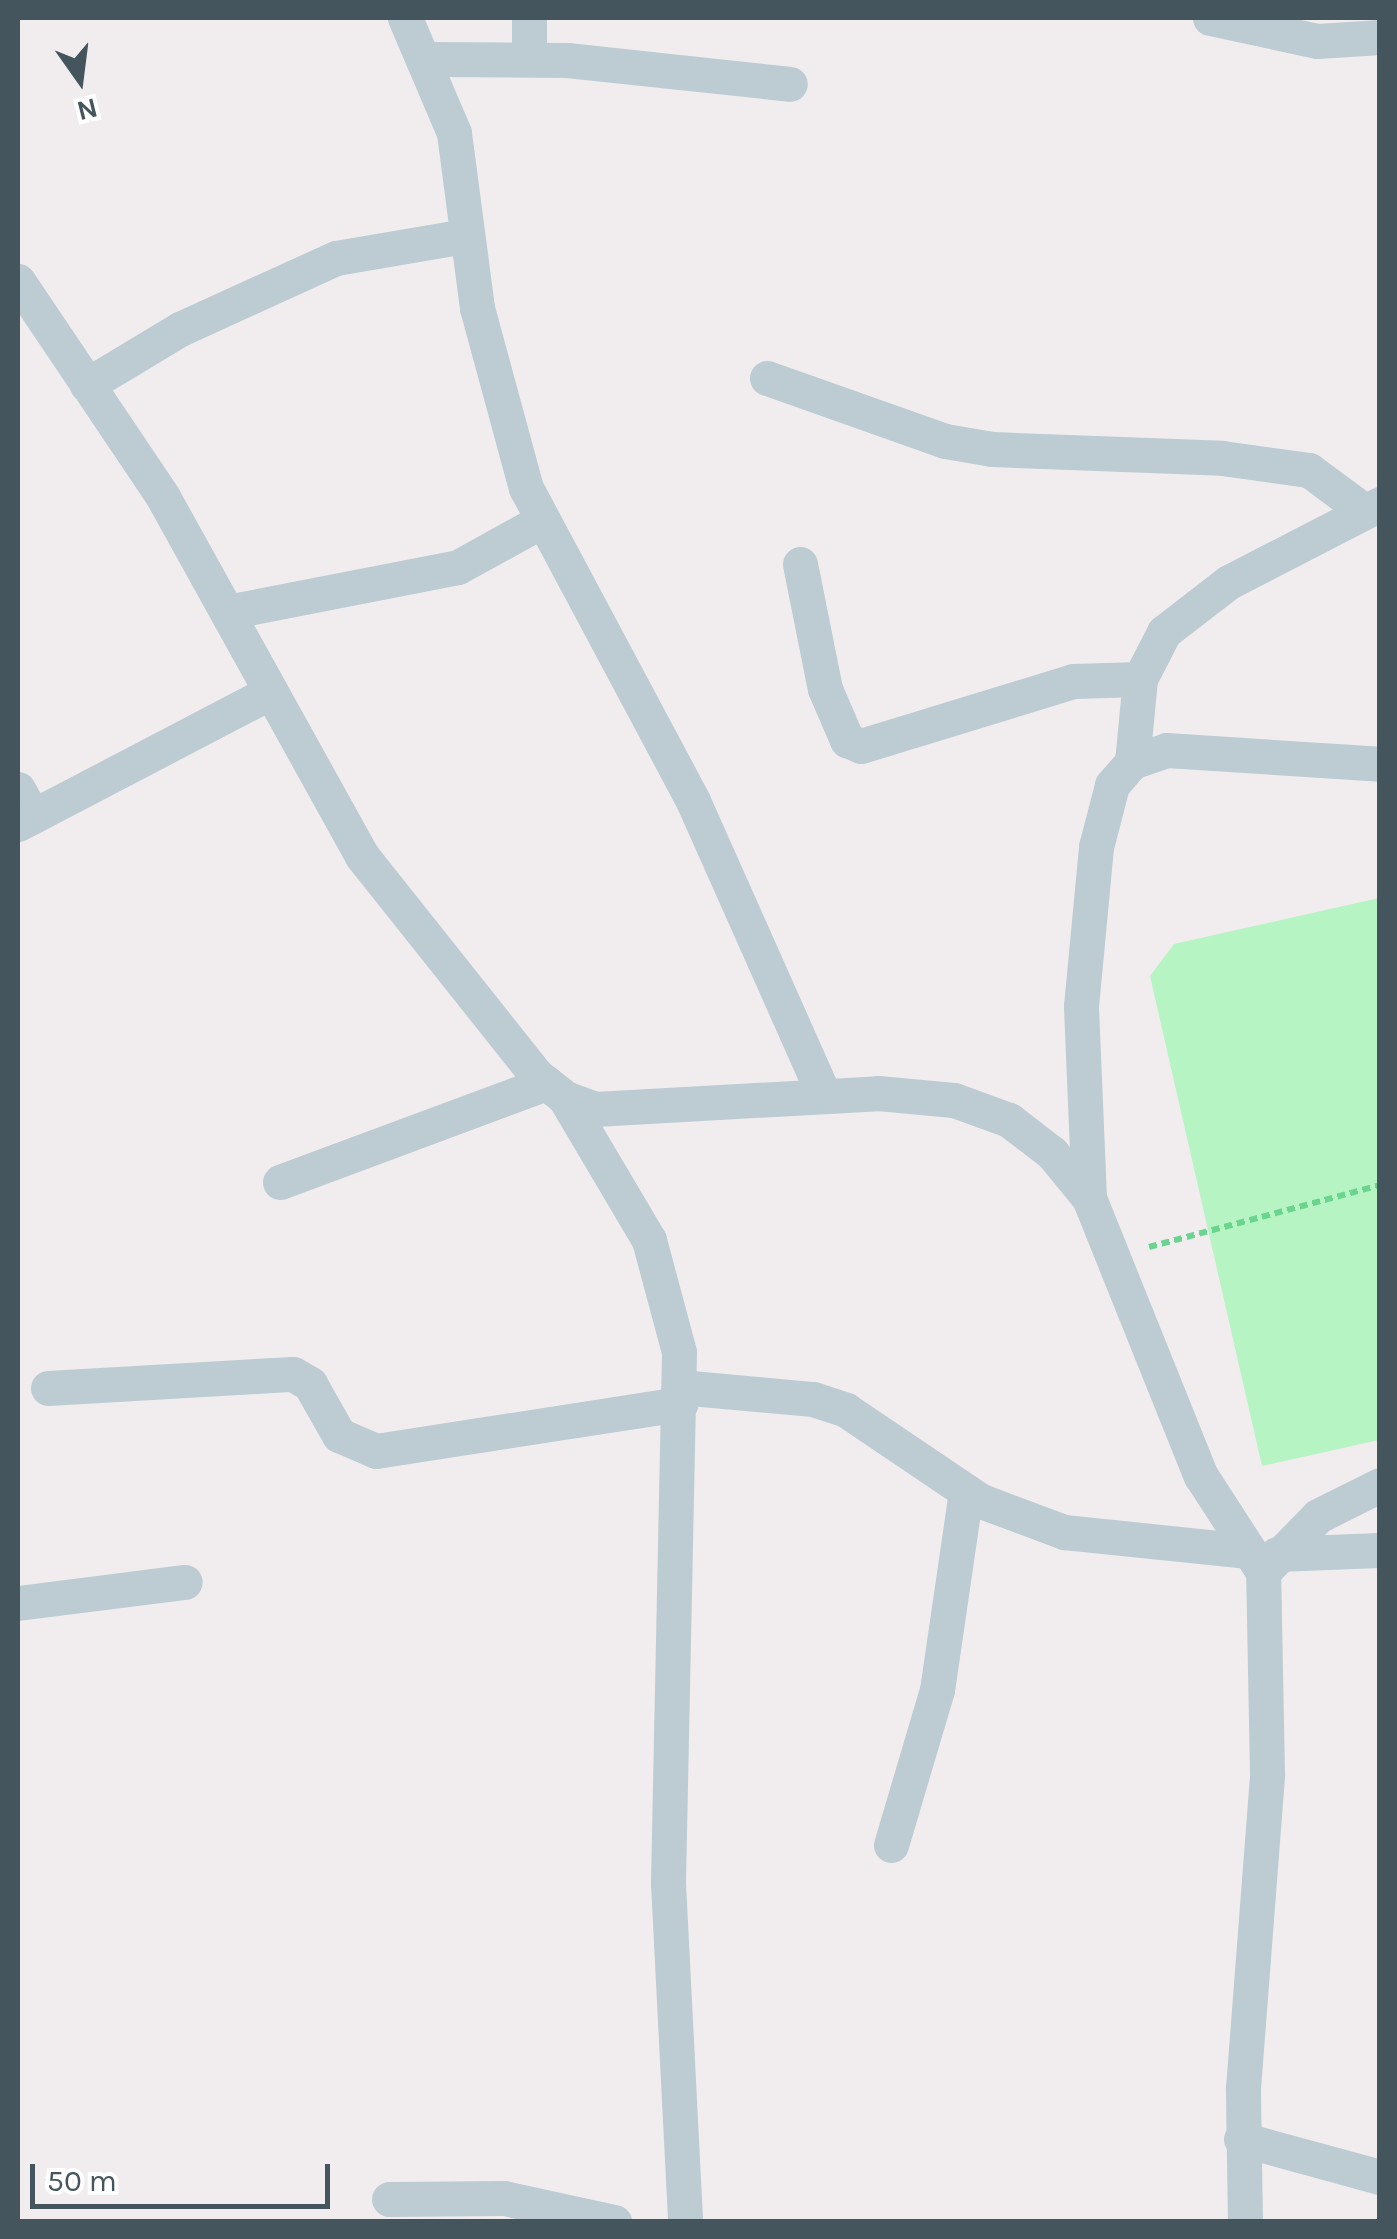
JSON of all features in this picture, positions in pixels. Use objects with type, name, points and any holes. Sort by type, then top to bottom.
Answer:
[{"type":"street","points":[[405,18],[426,59],[454,134],[466,236],[494,387],[543,520],[717,850],[823,1093]]},
{"type":"street","points":[[529,57],[530,18]]},
{"type":"street","points":[[1210,18],[1317,41],[1380,36]]},
{"type":"street","points":[[426,59],[529,57],[790,84]]},
{"type":"street","points":[[86,385],[180,329],[336,258],[466,236]]},
{"type":"street","points":[[18,281],[227,612],[269,693],[373,872],[555,1090],[649,1240],[669,1291],[680,1396],[668,1883],[684,2222]]},
{"type":"street","points":[[768,378],[946,440],[992,449],[1222,458],[1309,470],[1371,507]]},
{"type":"street","points":[[1132,762],[1140,679],[1164,632],[1192,605],[1371,507]]},
{"type":"street","points":[[227,612],[458,567],[543,520]]},
{"type":"street","points":[[800,564],[825,689],[847,740],[862,746],[1073,681],[1140,679]]},
{"type":"street","points":[[23,810],[269,693]]},
{"type":"street","points":[[1089,1198],[1086,936],[1102,816],[1112,785],[1132,762],[1166,750],[1380,764]]},
{"type":"street","points":[[280,1182],[555,1090],[639,1112],[823,1093],[954,1100],[1009,1120],[1052,1153],[1089,1198],[1117,1256],[1201,1476],[1263,1559],[1266,1774],[1241,2138],[1245,2222]]},
{"type":"street","points":[[48,1388],[293,1374],[310,1384],[339,1435],[376,1452],[680,1396],[813,1399],[846,1410],[966,1490],[1064,1532],[1263,1559],[1380,1550]]},
{"type":"street","points":[[1263,1559],[1318,1516],[1380,1485]]},
{"type":"street","points":[[891,1846],[937,1690],[966,1490]]},
{"type":"street","points":[[18,1604],[185,1582]]},
{"type":"street","points":[[1241,2138],[1380,2177]]},
{"type":"street","points":[[389,2199],[504,2198],[614,2222]]},
{"type":"path","points":[[1117,1256],[1380,1185]]},
{"type":"green space","points":[[1379,898],[1379,1440],[1262,1466],[1150,976],[1174,944]]}]
